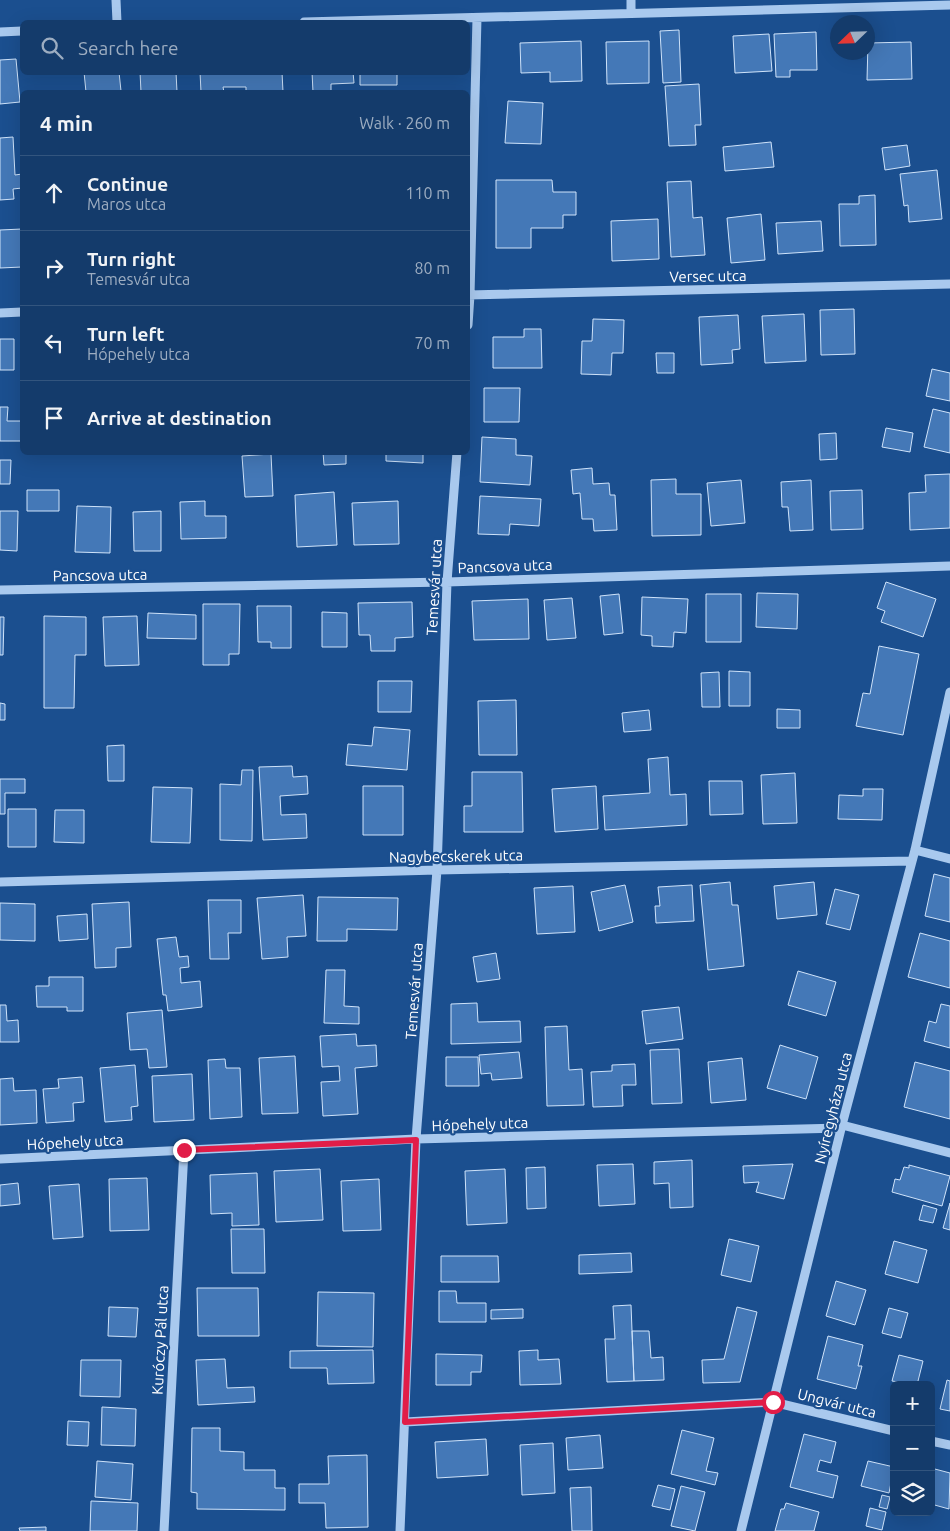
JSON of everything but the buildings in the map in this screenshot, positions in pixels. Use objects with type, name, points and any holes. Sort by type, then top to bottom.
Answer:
[{"type":"street","points":[[116,0],[117,20]]},
{"type":"street","points":[[631,0],[631,13]]},
{"type":"street","points":[[390,20],[950,5]]},
{"type":"street","points":[[470,260],[477,18]]},
{"type":"street","points":[[0,32],[20,31]]},
{"type":"street","name":"Versec utca","points":[[470,295],[950,284]]},
{"type":"street","points":[[0,313],[20,312]]},
{"type":"street","name":"Temesvár utca","points":[[400,1531],[416,1140],[437,870],[447,582],[457,455]]},
{"type":"street","name":"Pancsova utca","points":[[0,590],[447,582],[950,566]]},
{"type":"street","name":"Nyíregyháza utca","points":[[742,1531],[842,1127],[915,850],[950,692]]},
{"type":"street","points":[[915,850],[950,859]]},
{"type":"street","name":"Nagybecskerek utca","points":[[0,882],[437,870],[912,862]]},
{"type":"street","name":"Hópehely utca","points":[[0,1159],[416,1140],[842,1127],[950,1153]]},
{"type":"street","name":"Kuróczy Pál utca","points":[[164,1531],[184,1150]]},
{"type":"street","name":"Ungvár utca","points":[[405,1422],[773,1402],[890,1430]]},
{"type":"street","points":[[935,1441],[950,1445]]},
{"type":"route","points":[[184,1150],[416,1140],[405,1422],[773,1402]]}]
